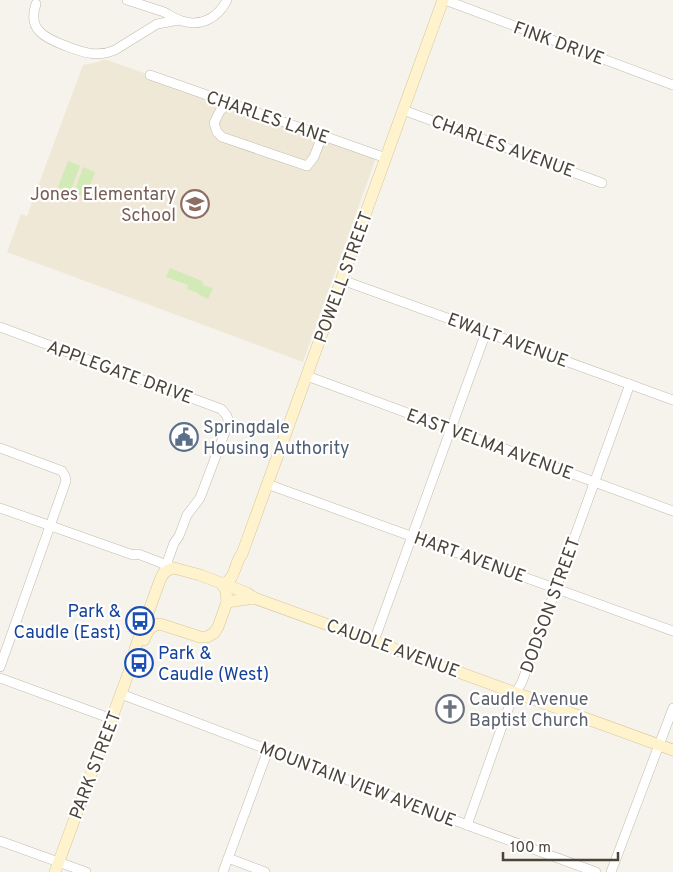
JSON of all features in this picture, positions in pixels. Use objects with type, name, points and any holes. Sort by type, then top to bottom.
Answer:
[{"type":"street","points":[[127,0],[179,20],[198,23],[213,17],[227,0]]},
{"type":"street","name":"FINK DRIVE","points":[[444,0],[673,85]]},
{"type":"street","name":"POWELL STREET","points":[[227,602],[227,586],[243,560],[242,554],[267,484],[444,0]]},
{"type":"street","points":[[36,4],[33,13],[34,20],[36,27],[42,34],[48,39],[84,53],[92,54],[108,53],[157,24],[179,20]]},
{"type":"street","name":"CHARLES LANE","points":[[150,75],[386,158]]},
{"type":"street","points":[[229,103],[220,111],[214,123],[216,132],[222,137],[307,166],[314,157],[322,136]]},
{"type":"street","name":"CHARLES AVENUE","points":[[404,110],[602,183]]},
{"type":"street","name":"EWALT AVENUE","points":[[342,280],[673,400]]},
{"type":"street","name":"APPLEGATE DRIVE","points":[[0,327],[221,409],[226,413],[228,424],[200,498],[187,515],[172,563],[168,569]]},
{"type":"street","points":[[374,641],[486,332]]},
{"type":"street","name":"EAST VELMA AVENUE","points":[[307,376],[673,511]]},
{"type":"street","name":"DODSON STREET","points":[[467,825],[511,701],[522,682],[630,384]]},
{"type":"street","points":[[0,448],[56,468],[65,476],[66,482],[0,667]]},
{"type":"street","name":"HART AVENUE","points":[[267,484],[673,631]]},
{"type":"street","points":[[0,508],[132,555],[137,560],[158,566],[161,570],[168,569],[200,575],[227,586]]},
{"type":"street","name":"PARK STREET","points":[[57,867],[134,659],[135,649],[150,608],[168,569]]},
{"type":"street","name":"CAUDLE AVENUE","points":[[227,586],[247,593],[254,598],[673,750]]},
{"type":"street","name":"CAUDLE AVENUE","points":[[227,602],[254,598]]},
{"type":"street","points":[[150,608],[160,624],[200,637],[207,637],[214,633],[227,602]]},
{"type":"street","name":"PARK STREET","points":[[134,659],[141,650],[148,631],[154,625],[160,624]]},
{"type":"street","points":[[0,678],[112,719]]},
{"type":"street","name":"MOUNTAIN VIEW AVENUE","points":[[121,694],[596,872]]},
{"type":"street","points":[[611,872],[673,708]]},
{"type":"street","points":[[223,872],[268,750]]},
{"type":"street","points":[[0,840],[57,867],[86,872]]},
{"type":"street","points":[[228,858],[265,872]]},
{"type":"shaded area","name":"Jones Elementary School","points":[[107,60],[377,155],[303,362],[7,252],[21,214],[27,216],[83,65]]},
{"type":"green space","points":[[68,161],[80,166],[70,192],[58,187]]},
{"type":"green space","points":[[83,167],[95,172],[86,197],[74,193]]},
{"type":"green space","points":[[170,268],[202,281],[203,285],[213,288],[208,299],[187,289],[188,285],[166,277]]},
{"type":"place","name":"Jones Elementary School","points":[[195,204]]},
{"type":"place","name":"Springdale Housing Authority","points":[[184,437]]},
{"type":"place","name":"Park & Caudle (East)","points":[[140,621]]},
{"type":"place","name":"Park & Caudle (West)","points":[[139,663]]},
{"type":"place","name":"Caudle Avenue Baptist Church","points":[[450,709]]}]
